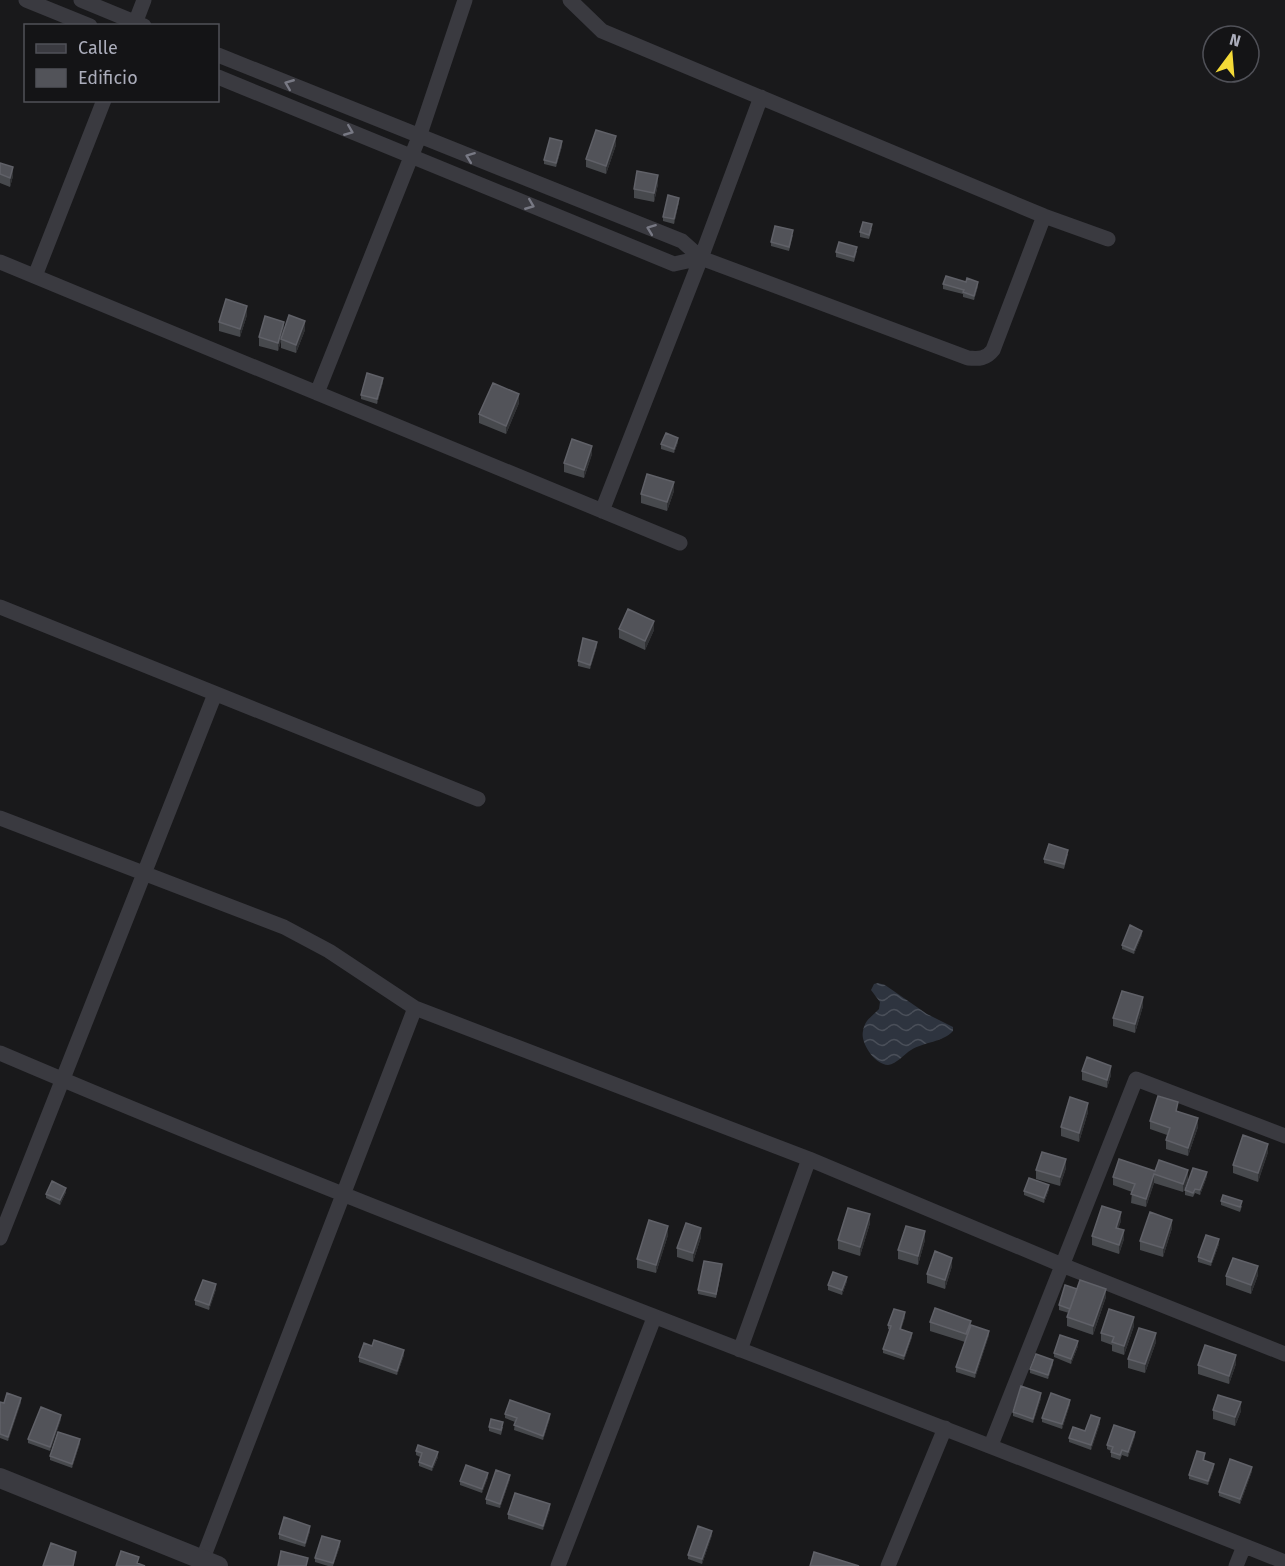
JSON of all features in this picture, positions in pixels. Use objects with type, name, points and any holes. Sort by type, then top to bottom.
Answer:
[{"type":"street","points":[[26,0],[85,24]]},
{"type":"street","points":[[81,0],[138,24],[144,0]]},
{"type":"street","points":[[317,393],[419,137],[465,0]]},
{"type":"street","points":[[570,0],[602,31],[1044,216],[1108,239]]},
{"type":"street","points":[[219,55],[682,241],[701,258],[956,355],[979,359],[988,356],[993,350],[1044,216]]},
{"type":"street","points":[[219,77],[675,264],[701,258]]},
{"type":"street","points":[[602,511],[701,258],[760,97]]},
{"type":"street","points":[[35,276],[103,102]]},
{"type":"street","points":[[0,262],[680,543]]},
{"type":"street","points":[[0,607],[478,799]]},
{"type":"street","points":[[0,1238],[215,694]]},
{"type":"street","points":[[0,818],[284,927],[329,951],[415,1008],[810,1159],[1062,1265],[1285,1354]]},
{"type":"street","points":[[0,1478],[207,1564],[343,1193],[415,1008]]},
{"type":"street","points":[[0,1053],[654,1318],[991,1445],[1285,1562]]},
{"type":"street","points":[[991,1445],[1136,1079],[1285,1136]]},
{"type":"street","points":[[740,1350],[810,1159]]},
{"type":"street","points":[[558,1566],[654,1318]]},
{"type":"street","points":[[888,1566],[945,1428]]},
{"type":"street","points":[[1236,1566],[1244,1546]]},
{"type":"water","points":[[874,984],[885,985],[927,1014],[953,1027],[953,1031],[949,1035],[911,1050],[891,1064],[878,1061],[866,1047],[863,1031],[865,1024],[879,1009],[880,1002],[871,990]]},
{"type":"building","points":[[596,130],[616,136],[606,166],[586,159]]},
{"type":"building","points":[[550,138],[562,141],[556,163],[544,160]]},
{"type":"building","points":[[0,163],[13,167],[10,178],[0,174]]},
{"type":"building","points":[[637,171],[658,175],[654,193],[634,189]]},
{"type":"building","points":[[668,195],[679,198],[674,219],[663,217]]},
{"type":"building","points":[[863,222],[872,224],[869,235],[860,232]]},
{"type":"building","points":[[775,226],[793,230],[789,247],[771,242]]},
{"type":"building","points":[[839,242],[857,247],[854,257],[836,252]]},
{"type":"building","points":[[946,276],[966,282],[967,278],[978,282],[974,296],[963,292],[964,290],[943,284]]},
{"type":"building","points":[[226,299],[247,306],[240,329],[219,322]]},
{"type":"building","points":[[289,315],[305,321],[296,345],[281,339]]},
{"type":"building","points":[[265,316],[284,322],[278,343],[259,337]]},
{"type":"building","points":[[367,373],[383,378],[377,399],[361,395]]},
{"type":"building","points":[[493,383],[519,394],[506,426],[479,414]]},
{"type":"building","points":[[666,433],[678,438],[674,449],[661,444]]},
{"type":"building","points":[[572,439],[592,446],[584,470],[564,463]]},
{"type":"building","points":[[647,474],[674,482],[667,502],[641,494]]},
{"type":"building","points":[[628,609],[654,621],[645,641],[619,629]]},
{"type":"building","points":[[583,638],[597,642],[590,665],[578,661]]},
{"type":"building","points":[[1049,844],[1068,850],[1064,864],[1044,859]]},
{"type":"building","points":[[1130,925],[1142,931],[1134,950],[1122,945]]},
{"type":"building","points":[[1122,991],[1143,997],[1135,1024],[1113,1018]]},
{"type":"building","points":[[1087,1057],[1111,1066],[1107,1080],[1082,1071]]},
{"type":"building","points":[[1158,1096],[1178,1102],[1176,1111],[1198,1118],[1188,1148],[1166,1140],[1170,1128],[1150,1121]]},
{"type":"building","points":[[1070,1097],[1088,1103],[1079,1133],[1061,1127]]},
{"type":"building","points":[[1243,1135],[1268,1144],[1258,1173],[1233,1165]]},
{"type":"building","points":[[1042,1152],[1066,1159],[1060,1177],[1036,1170]]},
{"type":"building","points":[[1119,1159],[1155,1171],[1159,1160],[1188,1170],[1183,1184],[1154,1174],[1146,1199],[1131,1194],[1135,1184],[1113,1177]]},
{"type":"building","points":[[1193,1168],[1207,1172],[1200,1190],[1195,1189],[1193,1193],[1185,1190]]},
{"type":"building","points":[[1029,1178],[1049,1185],[1044,1198],[1024,1191]]},
{"type":"building","points":[[52,1181],[66,1188],[60,1200],[46,1194]]},
{"type":"building","points":[[1223,1195],[1242,1201],[1240,1207],[1221,1201]]},
{"type":"building","points":[[1102,1206],[1121,1212],[1116,1228],[1124,1230],[1119,1245],[1092,1236]]},
{"type":"building","points":[[848,1208],[870,1214],[860,1247],[838,1240]]},
{"type":"building","points":[[1150,1212],[1172,1220],[1163,1248],[1140,1241]]},
{"type":"building","points":[[649,1220],[668,1226],[656,1265],[637,1259]]},
{"type":"building","points":[[686,1223],[701,1228],[693,1253],[677,1248]]},
{"type":"building","points":[[906,1226],[925,1231],[918,1256],[898,1250]]},
{"type":"building","points":[[1206,1235],[1219,1239],[1211,1262],[1198,1257]]},
{"type":"building","points":[[935,1251],[952,1258],[945,1280],[927,1274]]},
{"type":"building","points":[[1233,1258],[1258,1266],[1251,1285],[1226,1276]]},
{"type":"building","points":[[704,1261],[722,1264],[716,1294],[698,1290]]},
{"type":"building","points":[[833,1272],[847,1277],[842,1290],[828,1285]]},
{"type":"building","points":[[203,1280],[216,1284],[209,1305],[195,1300]]},
{"type":"building","points":[[1080,1280],[1106,1289],[1093,1326],[1067,1317]]},
{"type":"building","points":[[1065,1285],[1077,1289],[1070,1309],[1059,1305]]},
{"type":"building","points":[[935,1308],[971,1321],[966,1334],[930,1322]]},
{"type":"building","points":[[894,1309],[905,1312],[900,1329],[912,1333],[904,1356],[883,1349]]},
{"type":"building","points":[[1109,1309],[1134,1317],[1124,1346],[1112,1342],[1114,1337],[1101,1333]]},
{"type":"building","points":[[971,1325],[989,1331],[975,1373],[956,1367]]},
{"type":"building","points":[[1139,1328],[1156,1333],[1145,1364],[1128,1359]]},
{"type":"building","points":[[1060,1335],[1078,1341],[1071,1359],[1054,1353]]},
{"type":"building","points":[[374,1340],[404,1350],[397,1371],[359,1357],[364,1343],[372,1346]]},
{"type":"building","points":[[1205,1345],[1236,1355],[1229,1376],[1198,1365]]},
{"type":"building","points":[[1036,1354],[1053,1360],[1048,1375],[1030,1369]]},
{"type":"building","points":[[1021,1386],[1041,1393],[1033,1419],[1013,1412]]},
{"type":"building","points":[[7,1393],[21,1398],[8,1437],[0,1434],[0,1402],[4,1403]]},
{"type":"building","points":[[1051,1393],[1070,1400],[1062,1424],[1042,1418]]},
{"type":"building","points":[[1218,1395],[1241,1402],[1235,1417],[1213,1410]]},
{"type":"building","points":[[510,1400],[550,1414],[543,1436],[514,1425],[517,1418],[505,1414]]},
{"type":"building","points":[[41,1407],[61,1415],[50,1447],[28,1439]]},
{"type":"building","points":[[1091,1415],[1100,1418],[1091,1445],[1069,1438],[1073,1427],[1085,1431]]},
{"type":"building","points":[[491,1419],[503,1422],[501,1430],[489,1427]]},
{"type":"building","points":[[1114,1425],[1135,1432],[1128,1452],[1122,1450],[1120,1455],[1111,1452],[1113,1447],[1107,1445]]},
{"type":"building","points":[[58,1432],[80,1439],[72,1464],[50,1456]]},
{"type":"building","points":[[418,1445],[438,1452],[432,1467],[419,1462],[422,1453],[416,1451]]},
{"type":"building","points":[[1197,1451],[1205,1453],[1203,1460],[1214,1464],[1208,1481],[1189,1475]]},
{"type":"building","points":[[1230,1459],[1252,1467],[1240,1499],[1219,1492]]},
{"type":"building","points":[[466,1465],[488,1473],[482,1489],[460,1481]]},
{"type":"building","points":[[496,1470],[510,1475],[500,1504],[486,1499]]},
{"type":"building","points":[[515,1493],[550,1504],[543,1526],[508,1514]]},
{"type":"building","points":[[284,1517],[310,1526],[305,1543],[279,1534]]},
{"type":"building","points":[[698,1526],[712,1531],[702,1559],[688,1555]]},
{"type":"building","points":[[322,1536],[340,1541],[333,1563],[315,1558]]},
{"type":"building","points":[[51,1543],[76,1552],[73,1566],[43,1566]]},
{"type":"building","points":[[121,1551],[139,1557],[137,1563],[145,1566],[116,1566]]},
{"type":"building","points":[[281,1551],[308,1558],[306,1566],[278,1566]]},
{"type":"building","points":[[814,1552],[859,1566],[810,1566]]}]
